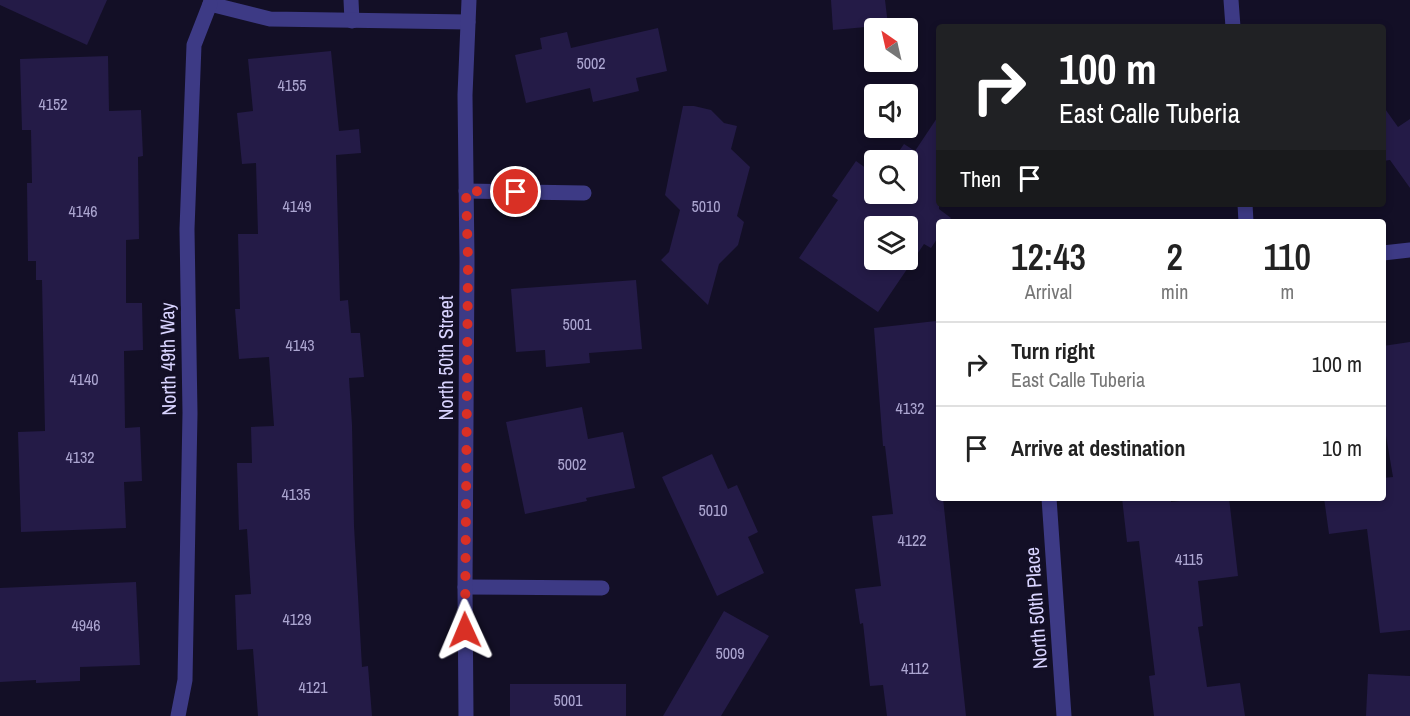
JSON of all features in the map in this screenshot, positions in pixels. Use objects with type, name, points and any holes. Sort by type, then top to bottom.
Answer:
[{"type":"street","points":[[210,4],[226,0]]},
{"type":"street","points":[[351,0],[352,21]]},
{"type":"street","name":"North 50th Street","points":[[466,716],[468,260],[465,95],[469,0]]},
{"type":"street","points":[[1231,0],[1233,24]]},
{"type":"street","points":[[210,4],[270,20],[468,22]]},
{"type":"street","name":"North 49th Way","points":[[177,716],[186,668],[190,413],[187,229],[194,45],[210,4]]},
{"type":"street","points":[[466,191],[584,193]]},
{"type":"street","points":[[1386,253],[1410,250]]},
{"type":"street","name":"North 50th Place","points":[[1049,501],[1064,716]]},
{"type":"street","points":[[465,587],[602,588]]},
{"type":"building","points":[[0,0],[107,0],[87,45],[0,5]]},
{"type":"building","points":[[831,0],[885,0],[887,18],[864,18],[864,27],[833,30]]},
{"type":"building","points":[[658,28],[667,71],[636,78],[639,91],[593,102],[590,88],[526,103],[515,55],[542,49],[540,38],[567,32],[571,48]]},
{"type":"building","points":[[331,51],[339,131],[359,129],[361,153],[336,155],[340,301],[348,300],[351,333],[360,333],[364,377],[349,378],[362,667],[368,666],[372,716],[258,716],[253,649],[237,650],[235,595],[251,594],[247,529],[239,530],[237,463],[252,463],[251,427],[274,426],[269,357],[239,359],[235,309],[240,309],[238,234],[258,234],[256,163],[242,164],[237,113],[253,111],[248,59]]},
{"type":"building","points":[[108,56],[109,111],[141,110],[143,156],[138,157],[139,239],[126,240],[126,303],[142,303],[143,350],[124,351],[125,428],[140,427],[142,481],[124,482],[126,528],[21,532],[18,432],[45,431],[42,280],[36,280],[36,261],[28,261],[27,183],[32,183],[31,130],[22,130],[20,59]]},
{"type":"building","points":[[683,106],[711,110],[724,123],[737,126],[731,149],[750,167],[737,216],[744,222],[738,245],[719,264],[708,305],[661,260],[669,252],[680,210],[665,195]]},
{"type":"building","points":[[1386,110],[1398,127],[1410,119],[1410,188],[1390,160],[1386,161]]},
{"type":"building","points":[[936,120],[936,207],[951,218],[936,219],[936,240],[931,248],[924,244],[918,253],[918,216],[864,216],[864,270],[906,270],[878,312],[799,258],[838,200],[832,196],[856,161],[864,167],[864,204],[918,204],[918,150],[916,150]]},
{"type":"building","points":[[904,144],[913,150],[900,150]]},
{"type":"building","points":[[636,280],[642,349],[589,353],[590,363],[546,367],[545,350],[516,352],[511,289]]},
{"type":"building","points":[[936,321],[936,501],[943,501],[966,716],[887,716],[883,685],[870,686],[863,623],[860,624],[855,589],[881,586],[872,516],[893,514],[885,446],[883,446],[874,328]]},
{"type":"building","points":[[1410,342],[1410,630],[1380,633],[1367,529],[1329,534],[1324,501],[1386,501],[1386,478],[1393,477],[1386,436],[1386,346]]},
{"type":"building","points":[[582,407],[588,439],[623,432],[635,488],[525,514],[506,422]]},
{"type":"building","points":[[712,454],[728,489],[737,485],[758,532],[748,537],[764,573],[717,596],[662,477]]},
{"type":"building","points":[[1122,501],[1229,501],[1238,576],[1198,581],[1203,626],[1198,627],[1207,687],[1240,683],[1245,716],[1154,716],[1149,676],[1155,675],[1139,541],[1127,542]]},
{"type":"building","points":[[136,582],[140,665],[80,667],[80,681],[0,682],[0,588]]},
{"type":"building","points":[[724,611],[769,636],[721,716],[663,716]]},
{"type":"building","points":[[1368,674],[1410,676],[1410,716],[1366,716]]},
{"type":"building","points":[[510,684],[626,684],[626,716],[510,716]]},
{"type":"route","points":[[465,630],[468,260],[466,191],[516,192]]}]
